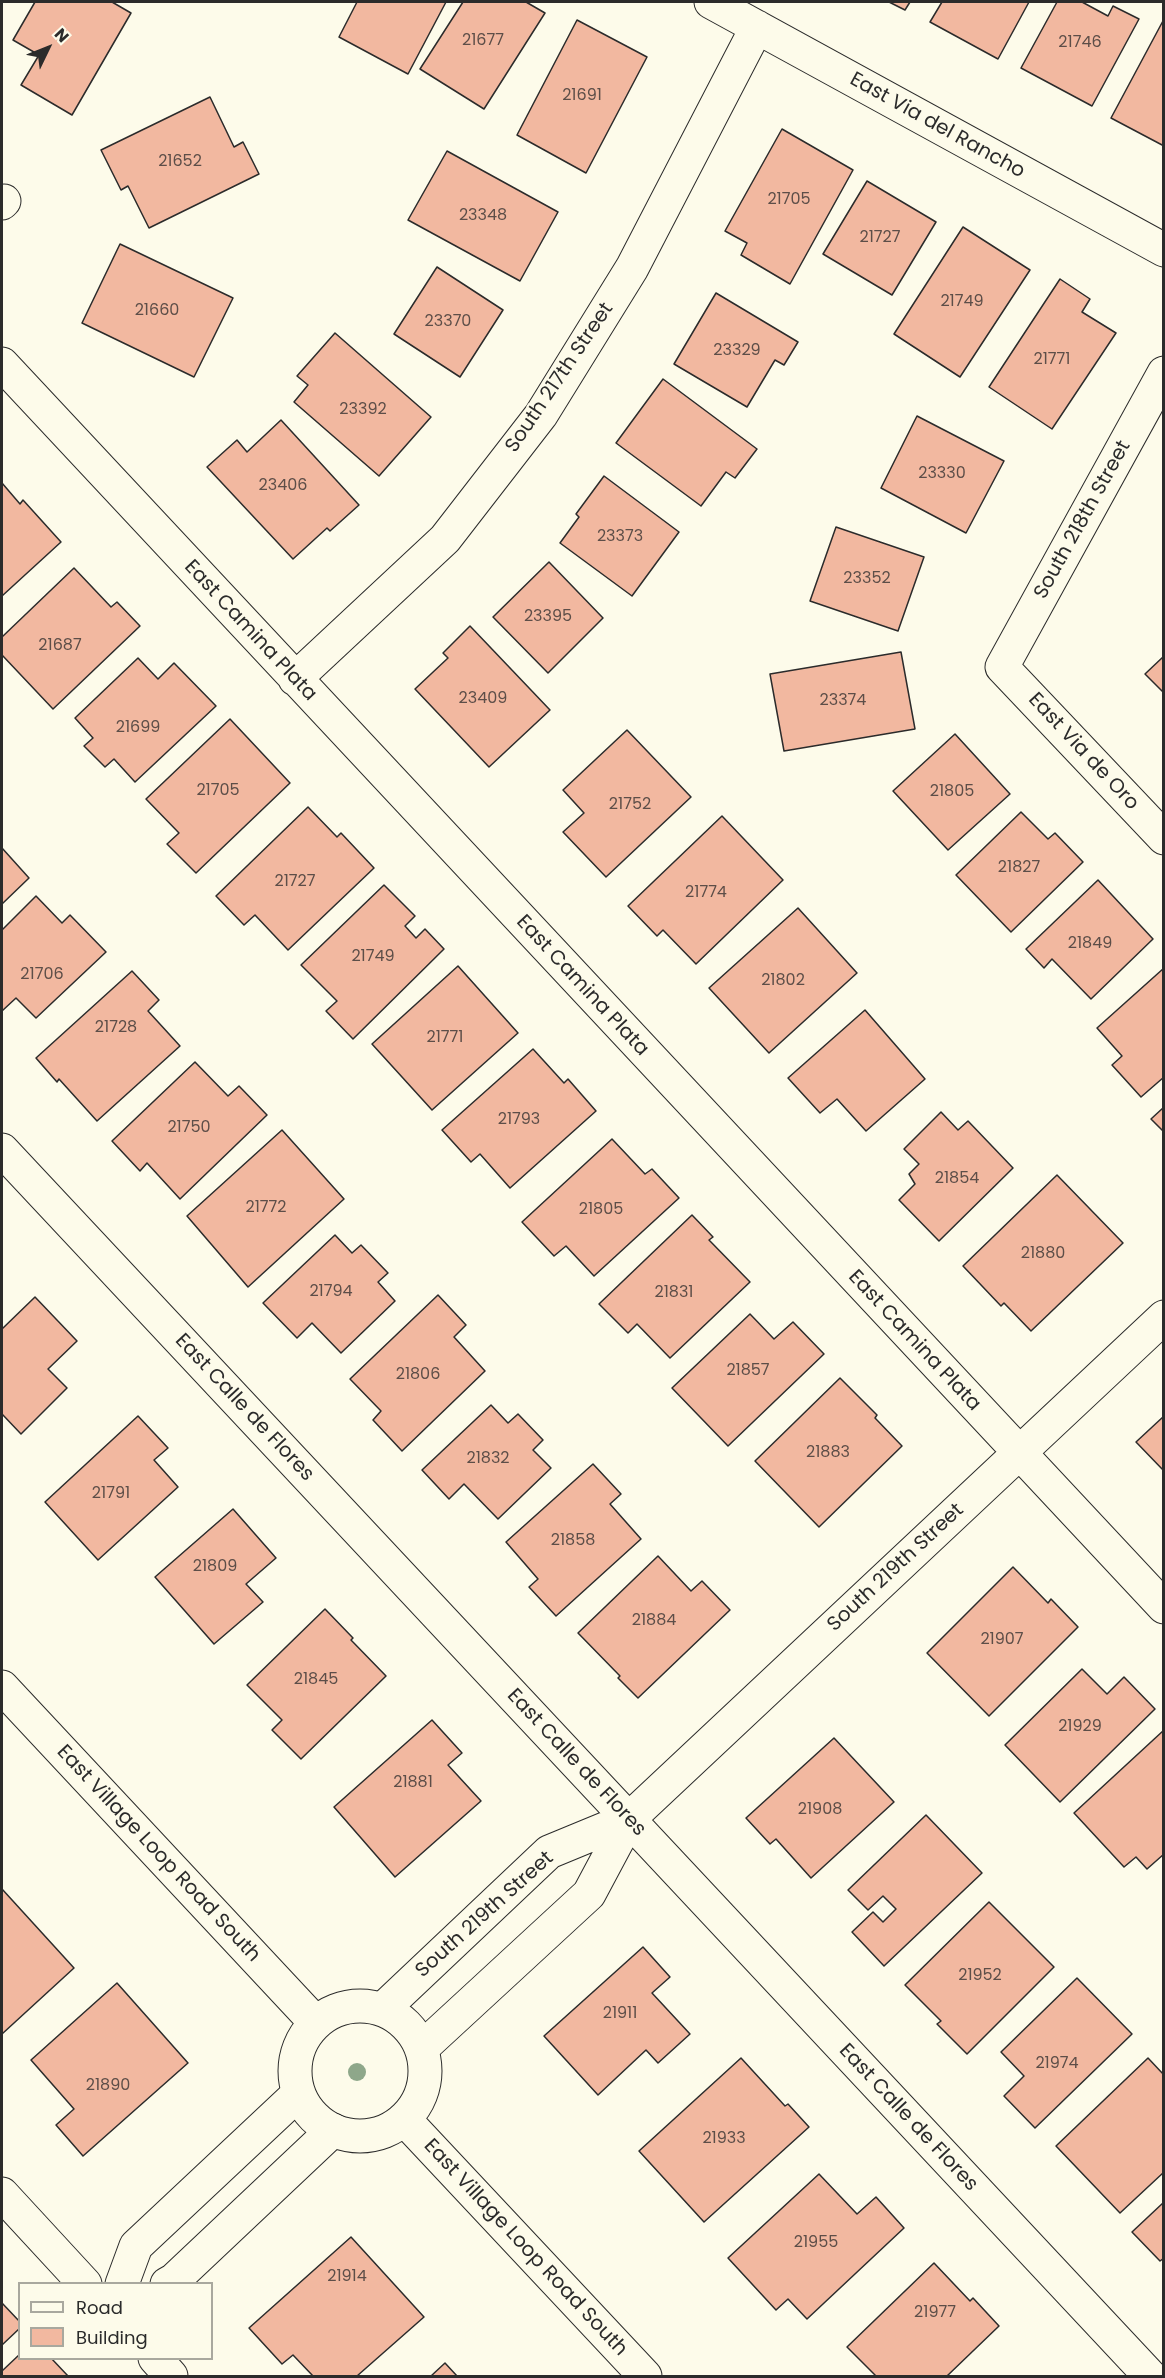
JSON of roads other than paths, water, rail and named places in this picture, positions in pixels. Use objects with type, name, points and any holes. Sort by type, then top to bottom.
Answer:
[{"type":"street","name":"East Via del Rancho","points":[[711,2],[1164,250]]},
{"type":"street","name":"South 217th Street","points":[[295,679],[445,538],[541,415],[632,268],[757,27]]},
{"type":"street","name":"East Camina Plata","points":[[2,364],[1164,1607]]},
{"type":"street","name":"South 218th Street","points":[[1002,667],[1164,373]]},
{"type":"street","name":"East Via de Oro","points":[[1002,667],[1164,838]]},
{"type":"street","name":"East Calle de Flores","points":[[2,1150],[1150,2376]]},
{"type":"street","name":"South 219th Street","points":[[422,2048],[589,1894],[629,1819],[1164,1317]]},
{"type":"street","name":"East Village Loop Road South","points":[[2,1686],[315,2022]]},
{"type":"street","name":"South 219th Street","points":[[383,2009],[549,1852],[629,1819]]},
{"type":"street","points":[[365,2005],[383,2009],[399,2018],[413,2032],[422,2048],[426,2067],[424,2086],[417,2104],[405,2120],[388,2130],[370,2136],[351,2136],[318,2122],[306,2109],[298,2094],[294,2075],[296,2055],[303,2037],[315,2022],[330,2012],[347,2006],[365,2005]]},
{"type":"street","points":[[122,2282],[136,2246],[298,2094]]},
{"type":"street","name":"East Village Loop Road South","points":[[405,2120],[645,2376]]},
{"type":"street","points":[[169,2282],[333,2130]]},
{"type":"street","points":[[2,2194],[84,2282]]},
{"type":"street","points":[[157,2360],[171,2376]]}]
